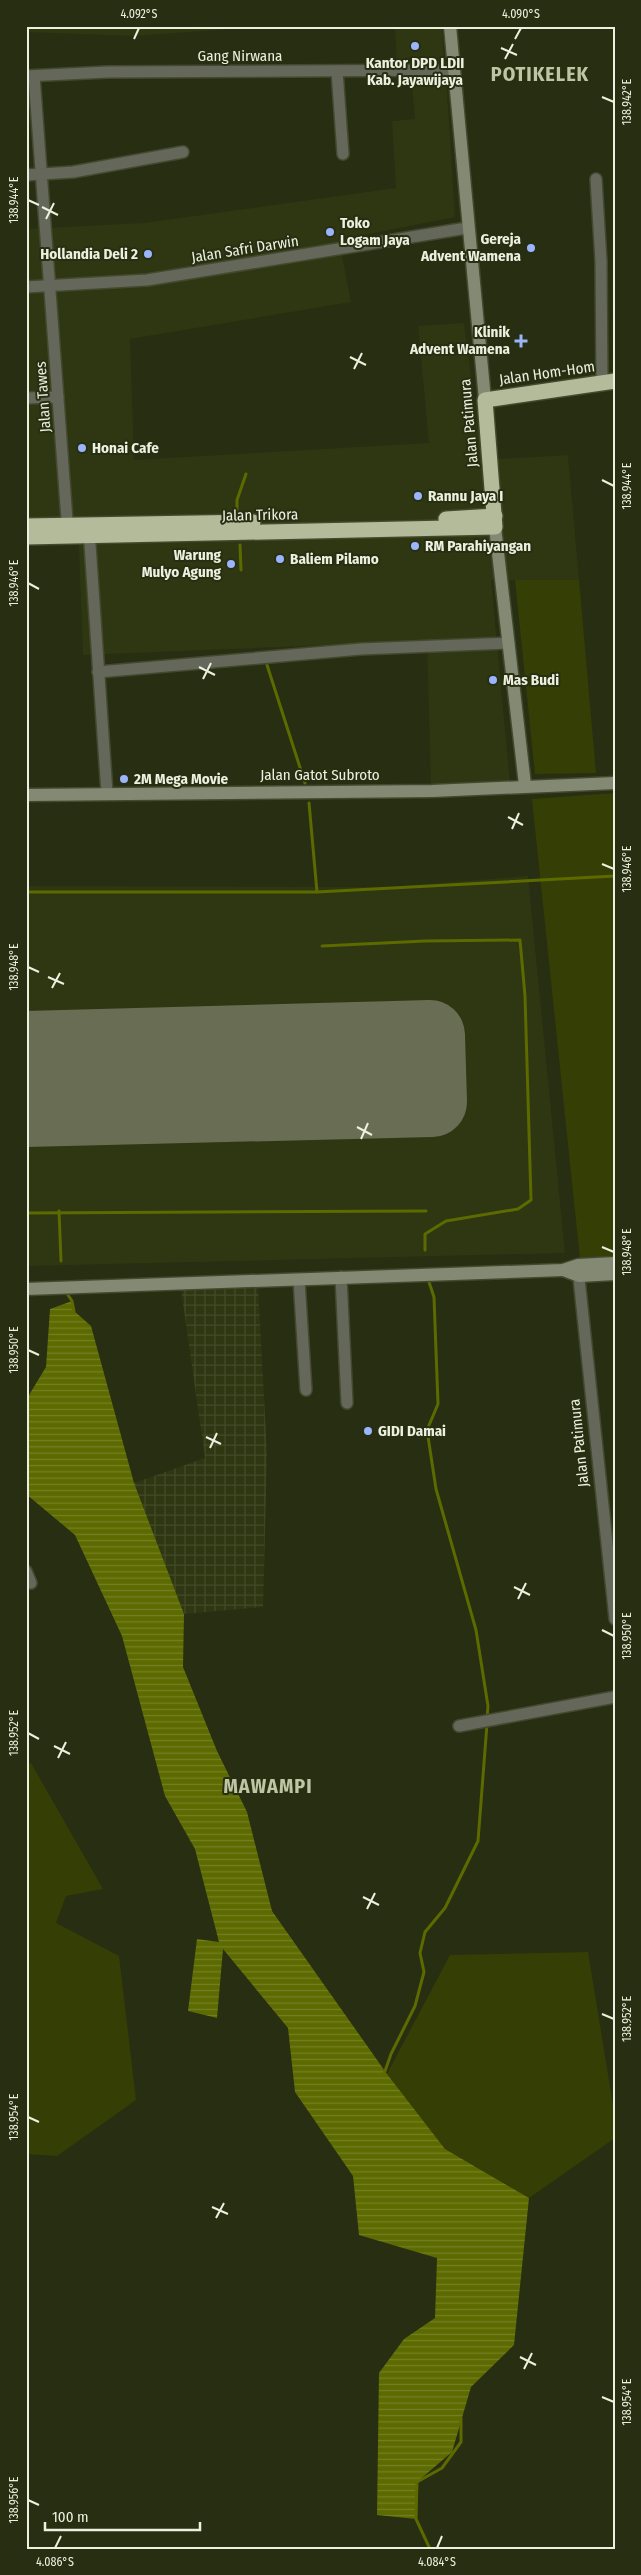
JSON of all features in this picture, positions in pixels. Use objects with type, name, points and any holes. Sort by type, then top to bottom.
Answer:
[{"type":"highway","name":"Jalan Hom-Hom","points":[[485,400],[608,382]]},
{"type":"highway","name":"Jalan Patimura","points":[[485,400],[495,521]]},
{"type":"highway","name":"Jalan Trikora","points":[[26,526],[68,531],[89,531],[495,521]]},
{"type":"highway","name":"Jalan Trikora","points":[[26,537],[68,531]]},
{"type":"main road","name":"Jalan Patimura","points":[[450,26],[467,228],[485,400]]},
{"type":"main road","name":"Jalan Patimura","points":[[495,521],[525,785]]},
{"type":"main road","name":"Jalan Gatot Subroto","points":[[26,795],[432,791],[525,785],[615,783]]},
{"type":"main road","points":[[579,1270],[615,1263]]},
{"type":"main road","points":[[26,1289],[563,1270],[615,1274]]},
{"type":"street","name":"Gang Nirwana","points":[[30,76],[107,72],[454,70]]},
{"type":"street","points":[[336,71],[343,154]]},
{"type":"street","name":"Jalan Tawes","points":[[30,76],[42,174],[68,531]]},
{"type":"street","points":[[26,175],[73,172],[183,152]]},
{"type":"street","points":[[596,179],[608,382]]},
{"type":"street","name":"Jalan Safri Darwin","points":[[26,287],[147,280],[467,228]]},
{"type":"street","points":[[26,398],[58,397]]},
{"type":"street","points":[[89,531],[106,793]]},
{"type":"street","points":[[98,672],[361,649],[509,643]]},
{"type":"street","name":"Jalan Patimura","points":[[579,1270],[615,1619]]},
{"type":"street","points":[[341,1278],[347,1403]]},
{"type":"street","points":[[299,1280],[306,1390]]},
{"type":"street","points":[[26,1571],[31,1583]]},
{"type":"street","points":[[459,1726],[615,1697]]},
{"type":"shaded area","points":[[26,26],[275,26],[133,36],[26,32]]},
{"type":"shaded area","points":[[395,26],[442,26],[444,62],[397,65]]},
{"type":"shaded area","points":[[411,75],[446,75],[455,217],[339,240],[351,302],[130,339],[134,460],[429,443],[418,326],[464,323],[482,460],[568,455],[579,580],[491,580],[510,783],[431,788],[427,641],[83,655],[78,520],[26,522],[26,229],[144,223],[396,188],[392,121],[415,119]]},
{"type":"shaded area","points":[[515,580],[579,580],[596,773],[535,774]]},
{"type":"shaded area","points":[[615,793],[615,1258],[580,1259],[532,799]]},
{"type":"shaded area","points":[[528,876],[565,1253],[26,1266],[26,886],[389,887]]},
{"type":"shaded area","points":[[258,1286],[267,1454],[263,1607],[184,1614],[134,1483],[205,1458],[181,1289]]},
{"type":"shaded area","points":[[72,1301],[73,1310],[91,1326],[134,1483],[184,1614],[183,1667],[217,1751],[247,1812],[272,1911],[387,2074],[445,2149],[529,2198],[514,2345],[471,2387],[452,2452],[417,2482],[416,2519],[377,2515],[379,2373],[404,2339],[435,2318],[437,2258],[359,2235],[353,2176],[295,2092],[288,2028],[223,1949],[217,2018],[188,2011],[197,1939],[219,1942],[195,1849],[165,1796],[122,1636],[75,1535],[26,1494],[26,1400],[46,1367],[50,1309]]},
{"type":"shaded area","points":[[31,1763],[103,1889],[66,1896],[56,1923],[119,1956],[136,2100],[57,2156],[26,2154],[26,1764]]},
{"type":"shaded area","points":[[588,1952],[615,2117],[615,2138],[529,2198],[445,2149],[387,2074],[450,1955]]},
{"type":"waterway","points":[[237,514],[237,500],[246,474]]},
{"type":"waterway","points":[[240,545],[241,570]]},
{"type":"waterway","points":[[267,665],[305,783]]},
{"type":"waterway","points":[[309,803],[317,892]]},
{"type":"waterway","points":[[26,892],[317,892],[615,876]]},
{"type":"waterway","points":[[322,946],[425,941],[520,940],[525,996],[531,1200],[518,1209],[446,1221],[425,1234],[425,1250]]},
{"type":"waterway","points":[[59,1211],[61,1261]]},
{"type":"waterway","points":[[26,1213],[426,1211]]},
{"type":"waterway","points":[[429,1282],[434,1297],[438,1404],[427,1430],[436,1489],[476,1630],[488,1706],[487,1718]]},
{"type":"waterway","points":[[66,1292],[72,1301],[74,1311]]},
{"type":"waterway","points":[[384,2074],[391,2054],[415,2006],[424,1972],[420,1953],[425,1932],[445,1908],[478,1841],[487,1724]]},
{"type":"waterway","points":[[430,2549],[416,2519],[417,2482],[442,2468],[461,2442],[461,2418]]},
{"type":"runway","points":[[26,1046],[430,1035],[432,1102],[26,1112]]},
{"type":"place","name":"Kantor DPD LDII Kab. Jayawijaya","points":[[415,46]]},
{"type":"place","name":"Toko Logam Jaya","points":[[330,232]]},
{"type":"place","name":"Gereja Advent Wamena","points":[[531,248]]},
{"type":"place","name":"Hollandia Deli 2","points":[[148,254]]},
{"type":"place","name":"Klinik Advent Wamena","points":[[521,341]]},
{"type":"place","name":"Honai Cafe","points":[[82,448]]},
{"type":"place","name":"Rannu Jaya I","points":[[418,496]]},
{"type":"place","name":"RM Parahiyangan","points":[[415,546]]},
{"type":"place","name":"Baliem Pilamo","points":[[280,559]]},
{"type":"place","name":"Warung Mulyo Agung","points":[[231,564]]},
{"type":"place","name":"Mas Budi","points":[[493,680]]},
{"type":"place","name":"2M Mega Movie","points":[[124,779]]},
{"type":"place","name":"GIDI Damai","points":[[368,1431]]},
{"type":"district","name":"POTIKELEK","points":[[540,74]]},
{"type":"district","name":"MAWAMPI","points":[[268,1786]]}]
